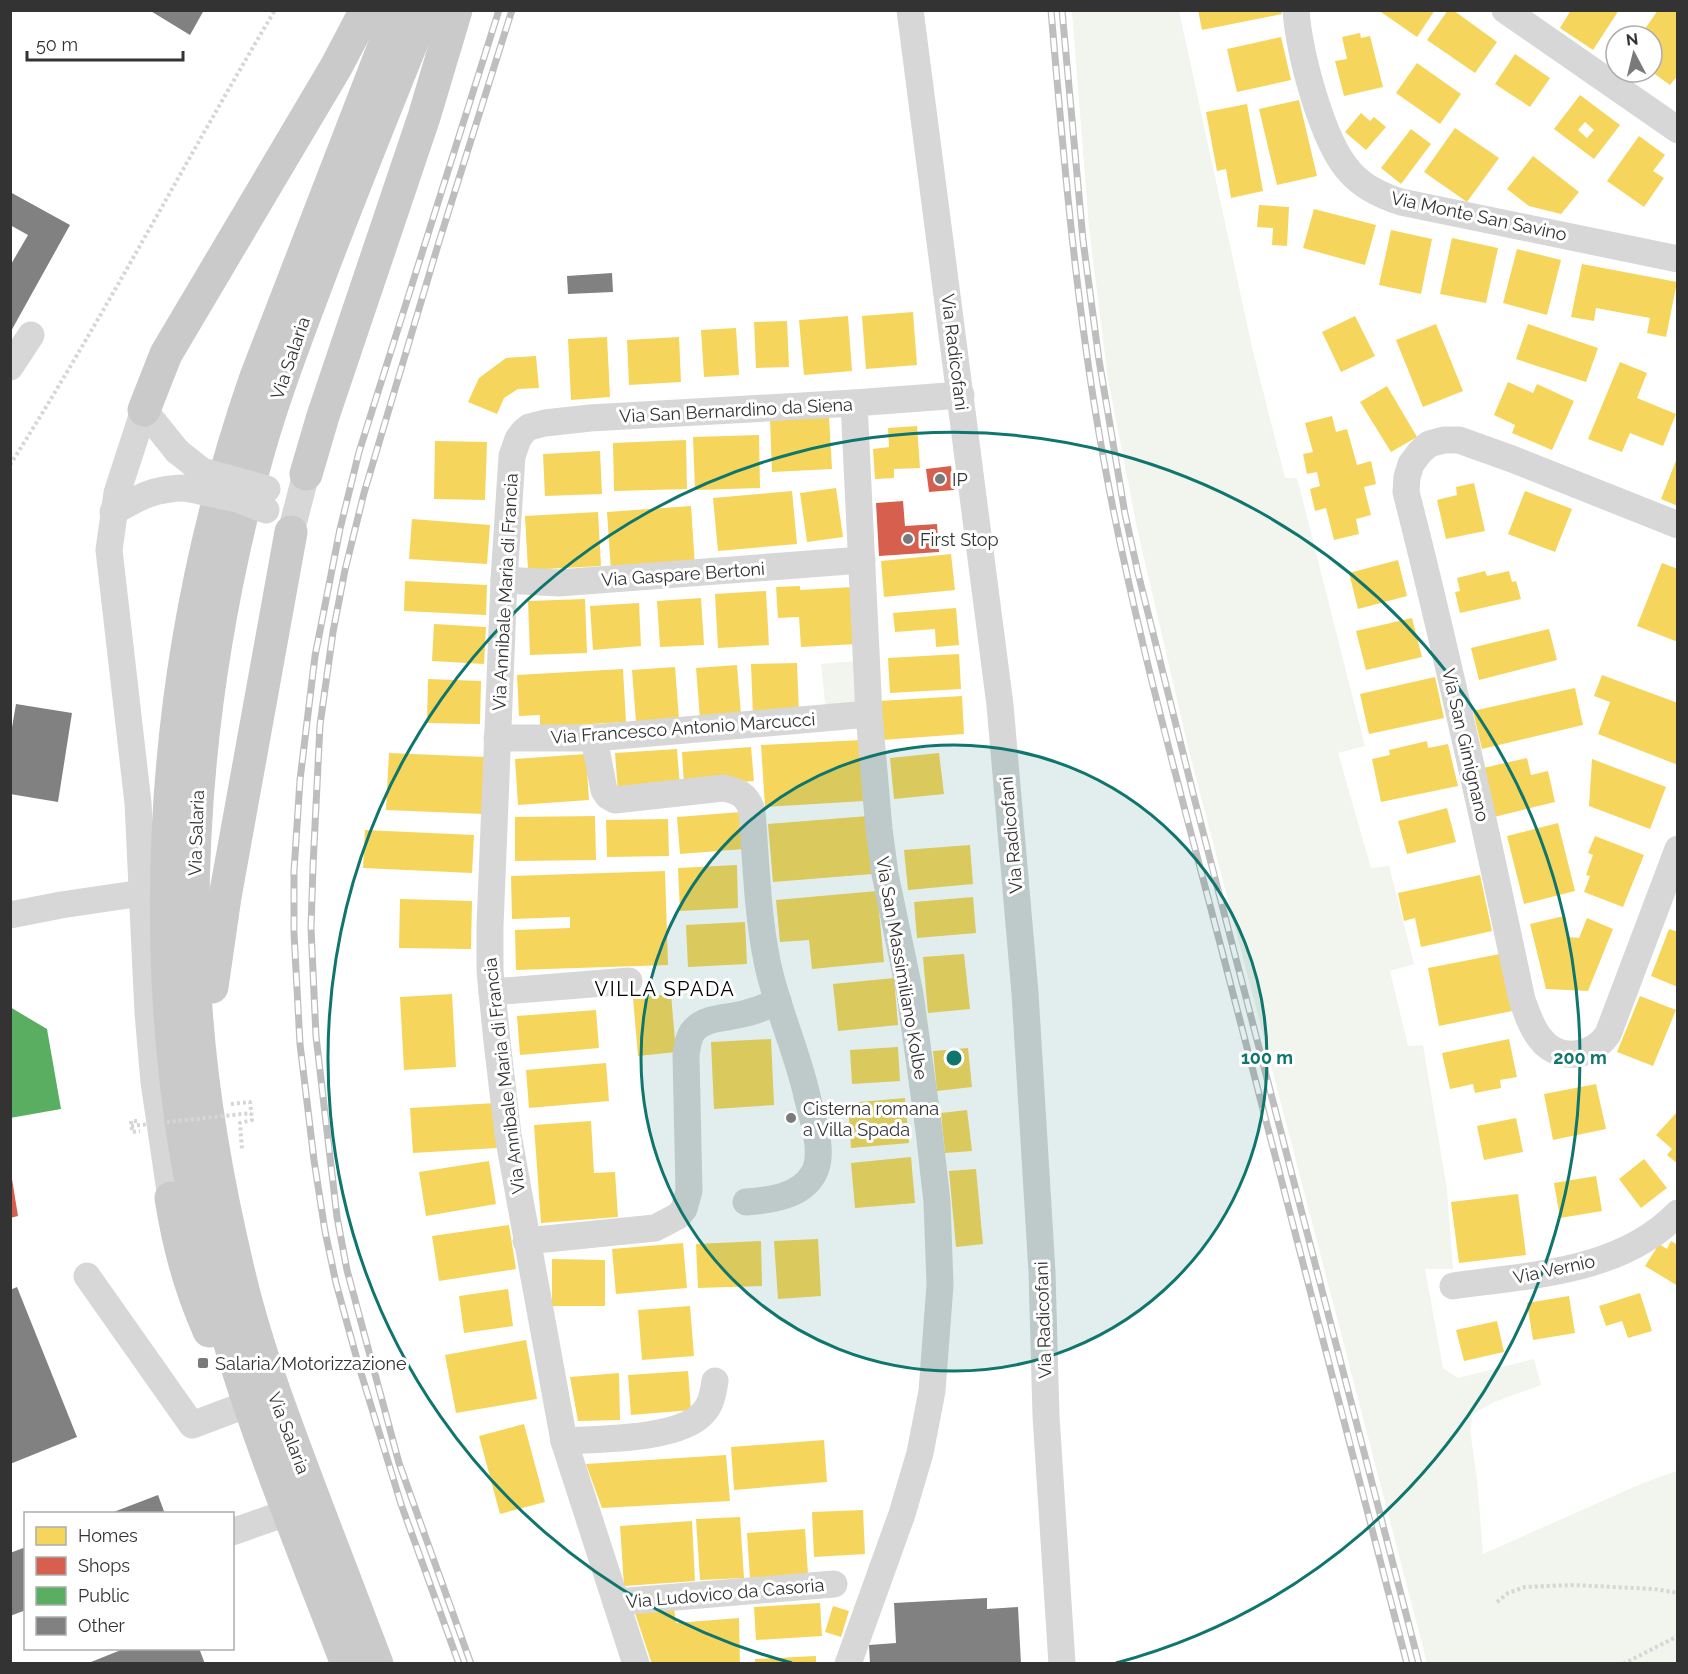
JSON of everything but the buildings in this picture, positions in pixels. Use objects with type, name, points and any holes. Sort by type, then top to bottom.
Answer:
[{"type":"main road","points":[[144,410],[166,354],[318,98],[366,10]]},
{"type":"main road","name":"Via Salaria","points":[[347,1664],[248,1404],[206,1253],[188,1161],[176,1075],[169,1002],[167,885],[174,753],[183,677],[198,587],[240,422],[272,333],[398,10]]},
{"type":"main road","name":"Via Salaria","points":[[377,1664],[282,1416],[236,1263],[220,1183],[202,1069],[195,993],[196,817],[208,685],[230,565],[254,468],[295,342],[425,10]]},
{"type":"main road","points":[[306,474],[323,416],[424,117],[456,10]]},
{"type":"main road","points":[[202,1069],[218,942],[291,532]]},
{"type":"main road","points":[[171,1198],[190,1287],[210,1333],[248,1404]]},
{"type":"street","name":"Via Radicofani","points":[[910,10],[1000,705],[1025,993],[1042,1272],[1046,1416],[1062,1664]]},
{"type":"street","name":"Via Monte San Savino","points":[[1296,10],[1304,58],[1327,132],[1335,152],[1344,165],[1365,185],[1384,196],[1401,202],[1677,259]]},
{"type":"street","points":[[1506,10],[1677,130]]},
{"type":"street","points":[[10,367],[31,335]]},
{"type":"street","name":"Via San Bernardino da Siena","points":[[518,439],[529,427],[544,423],[601,417],[961,395]]},
{"type":"street","name":"Via San Massimiliano Kolbe","points":[[848,1664],[909,1492],[928,1419],[940,1285],[937,1202],[910,994],[882,851],[869,714],[854,403]]},
{"type":"street","points":[[144,410],[177,451],[202,471],[266,499],[274,516],[291,532],[306,474]]},
{"type":"street","points":[[144,410],[117,493],[109,550],[138,803],[154,1082],[171,1198]]},
{"type":"street","name":"Via Annibale Maria di Francia","points":[[518,439],[512,456],[504,580],[490,926],[492,992],[508,1135],[564,1442],[636,1664]]},
{"type":"street","name":"Via San Gimignano","points":[[1677,525],[1459,440],[1444,440],[1430,444],[1411,464],[1407,477],[1406,492],[1429,579],[1476,783],[1522,1000],[1535,1032],[1551,1049],[1568,1054],[1579,1054],[1598,1047],[1608,1034],[1677,849]]},
{"type":"street","points":[[114,512],[142,495],[171,488],[186,488],[237,499],[266,499],[285,485],[306,474]]},
{"type":"street","name":"Via Gaspare Bertoni","points":[[504,580],[558,583],[862,560]]},
{"type":"street","name":"Via Francesco Antonio Marcucci","points":[[497,738],[594,738],[869,714]]},
{"type":"street","points":[[594,738],[604,790],[615,800],[723,788],[743,794],[749,801],[752,811],[763,939],[769,972],[806,1092],[817,1142],[816,1166],[807,1182],[794,1191],[777,1198],[746,1202]]},
{"type":"street","points":[[10,915],[142,892]]},
{"type":"street","points":[[492,992],[629,981]]},
{"type":"street","points":[[526,1241],[655,1228],[678,1216],[684,1209],[689,1191],[686,1056],[690,1037],[694,1029],[702,1024],[755,1011],[777,1001]]},
{"type":"street","name":"Via Vernio","points":[[1453,1286],[1555,1272],[1597,1261],[1633,1246],[1659,1230],[1677,1213]]},
{"type":"street","points":[[87,1276],[192,1425],[248,1404]]},
{"type":"street","points":[[564,1442],[637,1436],[681,1428],[694,1421],[705,1411],[710,1404],[715,1381]]},
{"type":"street","points":[[234,1531],[289,1512]]},
{"type":"street","name":"Via Ludovico da Casoria","points":[[616,1602],[834,1584]]},
{"type":"path","points":[[10,465],[46,408],[275,10]]},
{"type":"path","points":[[131,1126],[251,1113]]},
{"type":"path","points":[[1497,1602],[1508,1593],[1525,1587],[1574,1585],[1677,1593]]},
{"type":"path","points":[[1623,1664],[1677,1636]]},
{"type":"shaded area","points":[[1072,11],[1179,11],[1252,347],[1285,478],[1297,478],[1365,746],[1338,753],[1371,868],[1389,866],[1414,964],[1390,971],[1408,1046],[1423,1045],[1447,1190],[1453,1269],[1425,1269],[1443,1368],[1458,1378],[1534,1359],[1541,1385],[1494,1402],[1473,1414],[1470,1430],[1477,1479],[1483,1554],[1643,1483],[1677,1471],[1677,1663],[1427,1663],[1189,751],[1137,528],[1108,379],[1089,228]]},
{"type":"shaded area","points":[[856,661],[861,709],[826,712],[821,664]]},
{"type":"railway","points":[[459,1664],[401,1504],[358,1363],[336,1283],[325,1231],[300,1044],[294,933],[294,871],[300,780],[315,656],[340,529],[359,452],[499,10]]},
{"type":"railway","points":[[471,1664],[399,1463],[347,1270],[337,1217],[316,1036],[311,928],[320,725],[333,632],[345,570],[364,493],[438,245],[512,10]]},
{"type":"railway","points":[[1051,10],[1076,275],[1111,499],[1172,760],[1407,1664]]},
{"type":"railway","points":[[1062,10],[1083,240],[1099,360],[1125,514],[1195,801],[1419,1664]]},
{"type":"place","name":"IP","points":[[940,479]]},
{"type":"place","name":"First Stop","points":[[908,539]]},
{"type":"place","name":"Cisterna romana a Villa Spada","points":[[791,1118]]},
{"type":"place","name":"Salaria/Motorizzazione","points":[[203,1363]]},
{"type":"district","name":"VILLA SPADA","points":[[665,989]]}]
